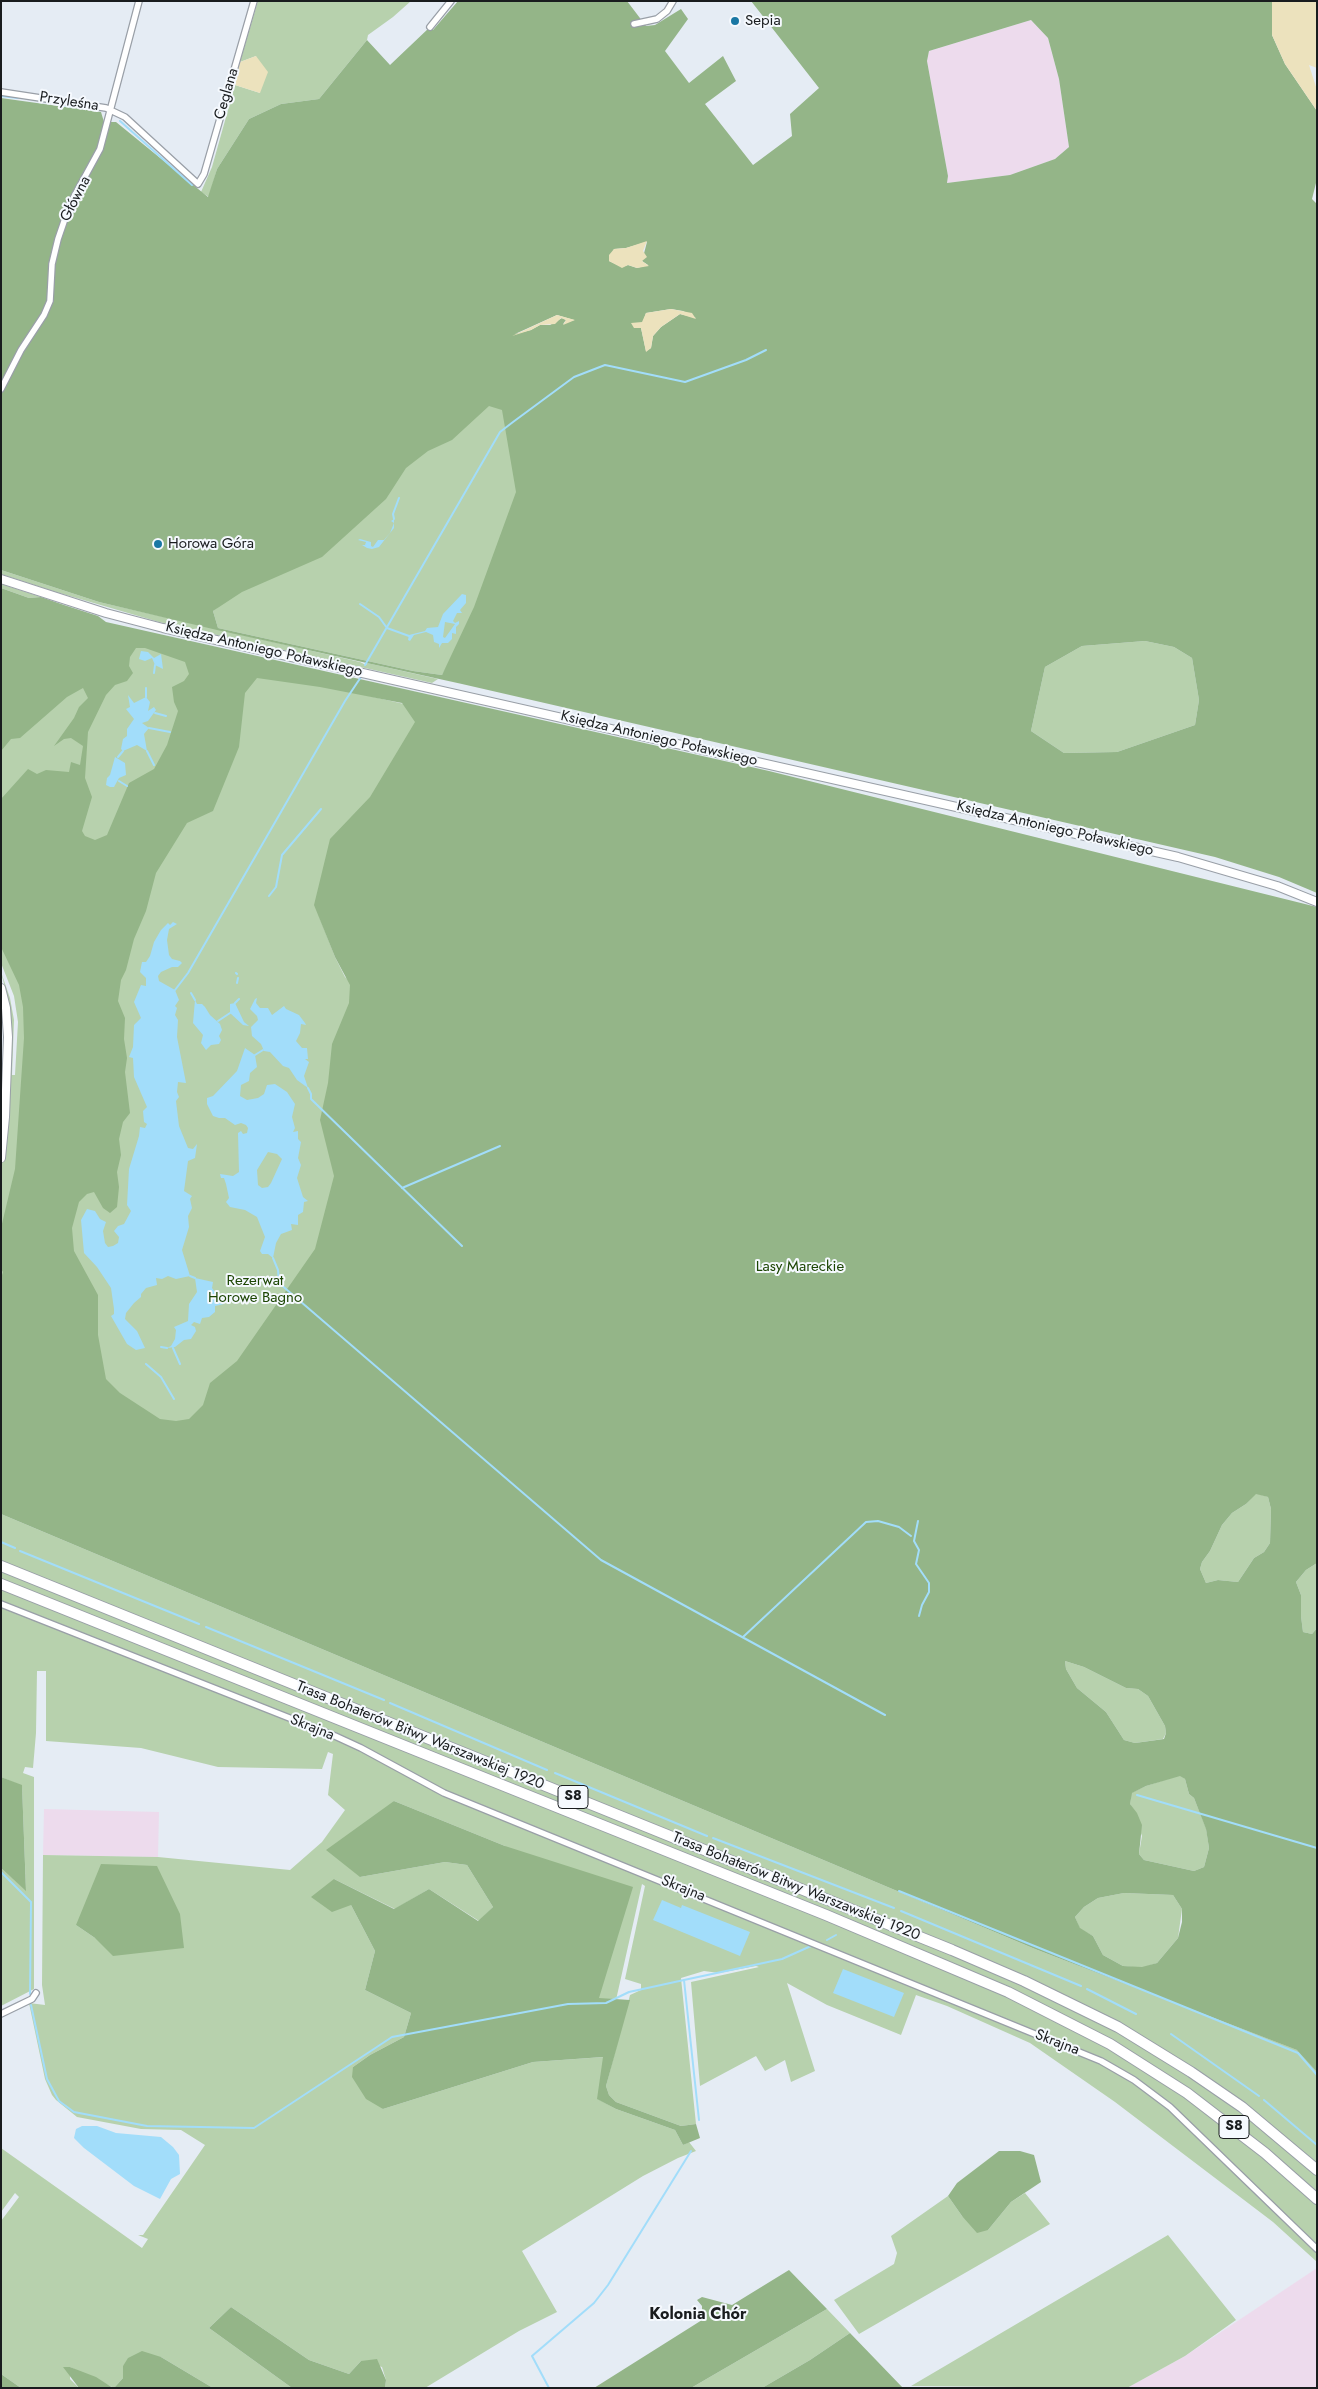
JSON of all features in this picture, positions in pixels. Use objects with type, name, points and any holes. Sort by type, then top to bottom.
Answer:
[{"type":"highway","name":"Trasa Bohaterów Bitwy Warszawskiej 1920","points":[[1,1566],[952,1950],[1067,2001],[1153,2048],[1242,2107],[1317,2170]]},
{"type":"highway","name":"Trasa Bohaterów Bitwy Warszawskiej 1920","points":[[1,1584],[949,1966],[1051,2012],[1143,2064],[1232,2126],[1317,2200]]},
{"type":"main road","name":"Księdza Antoniego Poławskiego","points":[[1,579],[106,613],[164,628],[1178,857],[1277,886],[1317,902]]},
{"type":"main road","points":[[1,988],[6,1008],[8,1037],[5,1117],[1,1158]]},
{"type":"street","name":"Główna","points":[[1,389],[21,350],[44,315],[50,300],[55,251],[65,218],[77,190],[96,159],[111,110],[139,1]]},
{"type":"street","name":"Ceglana","points":[[198,184],[204,174],[254,1]]},
{"type":"street","points":[[430,27],[451,1]]},
{"type":"street","points":[[634,24],[657,19],[667,11],[674,1]]},
{"type":"street","name":"Przyleśna","points":[[1,92],[100,106],[111,110],[125,118],[198,184]]},
{"type":"street","name":"Skrajna","points":[[1,1604],[335,1736],[362,1748],[444,1793],[1101,2061],[1134,2080],[1170,2107],[1317,2249]]},
{"type":"street","points":[[1,2014],[32,1999],[36,1993]]},
{"type":"shaded area","points":[[1031,20],[1048,38],[1059,79],[1069,147],[1055,159],[1010,175],[947,183],[948,176],[927,61],[929,51]]},
{"type":"shaded area","points":[[44,1809],[159,1812],[158,1857],[43,1855]]},
{"type":"shaded area","points":[[1317,2268],[1317,2388],[1127,2388],[1185,2356]]},
{"type":"green space","points":[[258,1],[411,1],[368,35],[367,40],[319,99],[281,104],[249,119],[217,169],[209,197],[201,192],[212,167],[235,85],[260,93],[256,56],[240,62]]},
{"type":"green space","points":[[458,1],[627,1],[646,26],[655,25],[681,9],[688,19],[665,51],[689,83],[723,56],[736,81],[705,104],[753,165],[792,136],[790,114],[819,88],[751,1],[1272,1],[1272,35],[1285,64],[1317,111],[1317,179],[1312,199],[1317,204],[1317,893],[1279,877],[1215,857],[462,684],[217,630],[99,602],[1,570],[1,98],[101,112],[104,122],[116,122],[208,197],[217,169],[249,119],[281,104],[319,99],[367,40],[390,65],[430,27],[433,30]],"holes":[[[1031,20],[1048,38],[1059,79],[1069,147],[1055,159],[1010,175],[947,183],[948,176],[927,61],[929,51]],[[647,242],[642,261],[648,265],[637,268],[628,265],[622,267],[609,261],[614,249],[626,248]],[[671,309],[683,311],[696,318],[680,314],[661,327],[653,336],[651,348],[646,351],[641,328],[646,313]],[[557,315],[574,320],[563,324],[566,320],[562,318],[550,325],[540,325],[531,330],[515,334]],[[489,406],[502,410],[516,492],[474,607],[442,675],[413,671],[218,628],[213,611],[242,592],[322,557],[386,499],[406,468],[428,451],[452,440]],[[1145,641],[1174,647],[1192,658],[1199,700],[1195,725],[1117,752],[1064,753],[1031,731],[1045,667],[1082,646]]]},
{"type":"green space","points":[[516,386],[521,539],[442,675],[413,671],[218,628],[213,611],[218,607],[257,545]]},
{"type":"green space","points":[[1,570],[99,602],[360,662],[366,665],[367,663],[438,679],[432,683],[159,622],[1,574]]},
{"type":"green space","points":[[1,584],[41,597],[29,598],[1,588]]},
{"type":"green space","name":"Lasy Mareckie","points":[[1,588],[29,598],[41,597],[98,616],[106,622],[769,771],[1317,907],[1317,1563],[1306,1570],[1296,1582],[1301,1595],[1303,1632],[1312,1634],[1317,1628],[1317,2072],[1297,2050],[1035,1949],[1,1514],[1,1278],[3,1272],[1,1269],[1,1228],[15,1169],[24,1038],[23,1007],[19,985],[1,947],[1,799],[28,769],[37,774],[46,770],[69,772],[71,762],[80,765],[83,746],[71,738],[64,739],[54,746],[74,718],[79,707],[88,698],[83,688],[67,697],[20,738],[11,739],[1,751]],"holes":[[[136,648],[145,648],[185,662],[189,674],[184,681],[172,687],[174,702],[178,711],[167,745],[154,769],[129,783],[107,835],[95,840],[85,836],[82,831],[92,797],[85,778],[88,732],[106,695],[115,685],[127,681],[133,673],[129,666],[130,657]],[[257,678],[320,687],[402,703],[415,722],[370,797],[330,839],[314,905],[335,957],[350,985],[349,1003],[332,1044],[328,1083],[320,1120],[334,1176],[315,1249],[237,1361],[210,1383],[203,1405],[189,1419],[176,1421],[160,1419],[120,1393],[106,1379],[98,1335],[98,1295],[74,1251],[72,1228],[79,1202],[87,1194],[94,1192],[103,1208],[110,1213],[117,1207],[119,1187],[117,1172],[121,1155],[119,1139],[123,1122],[130,1113],[125,1072],[127,1058],[124,1039],[125,1018],[118,1001],[121,980],[126,970],[134,939],[146,911],[156,873],[187,823],[213,811],[239,747],[245,693]],[[1256,1494],[1268,1497],[1271,1509],[1270,1543],[1264,1552],[1254,1558],[1238,1582],[1218,1580],[1206,1583],[1200,1569],[1202,1562],[1210,1551],[1222,1525],[1232,1513],[1246,1504]],[[1065,1661],[1084,1667],[1126,1688],[1138,1689],[1148,1696],[1165,1726],[1166,1733],[1164,1739],[1135,1743],[1124,1740],[1106,1712],[1077,1688],[1066,1669]],[[1180,1776],[1185,1779],[1189,1794],[1194,1798],[1206,1829],[1209,1848],[1204,1867],[1194,1871],[1144,1860],[1139,1854],[1142,1825],[1137,1813],[1130,1804],[1132,1793],[1146,1786]],[[1124,1893],[1173,1895],[1182,1909],[1182,1922],[1178,1938],[1157,1963],[1142,1967],[1123,1966],[1103,1955],[1093,1936],[1080,1928],[1075,1917],[1084,1907],[1098,1898]]]},
{"type":"green space","name":"Rezerwat Horowe Bagno","points":[[90,632],[426,709],[319,916],[345,977],[361,991],[476,1393],[1,1448],[1,1075],[10,1075],[12,1033],[8,999],[1,972],[10,998],[14,1020],[12,1075],[15,1075],[18,1022],[14,996],[1,963],[1,717]]},
{"type":"green space","points":[[1145,641],[1174,647],[1192,658],[1199,700],[1195,725],[1117,752],[1064,753],[1031,731],[1045,667],[1082,646]]},
{"type":"green space","points":[[1256,1493],[1268,1497],[1271,1509],[1270,1543],[1264,1552],[1254,1558],[1238,1582],[1218,1580],[1206,1583],[1200,1569],[1222,1525],[1232,1513],[1246,1504]]},
{"type":"green space","points":[[1,1514],[1035,1949],[1300,2051],[1317,2072],[1317,2262],[1273,2222],[1115,2102],[1030,2043],[947,2006],[916,1995],[901,2035],[827,2005],[787,1983],[815,2071],[791,2082],[785,2060],[765,2071],[756,2056],[700,2086],[691,1982],[759,1967],[719,1973],[704,1971],[681,1978],[696,2124],[681,2126],[616,2102],[609,2095],[606,2086],[630,1995],[641,1990],[641,1984],[625,1979],[645,1886],[642,1884],[616,2000],[598,1999],[505,1846],[394,1801],[360,1877],[445,1862],[467,1865],[493,1907],[479,1921],[429,1889],[395,1909],[334,1879],[351,1905],[375,1951],[365,1990],[411,2013],[404,2037],[370,2055],[353,2067],[383,2109],[533,2062],[604,2057],[598,2099],[616,2109],[675,2130],[683,2145],[689,2142],[696,2151],[643,2176],[522,2251],[557,2312],[519,2331],[425,2388],[385,2388],[386,2380],[382,2367],[361,2361],[349,2374],[309,2360],[231,2307],[209,2328],[292,2388],[213,2388],[161,2357],[123,2366],[123,2378],[114,2388],[70,2367],[70,2379],[79,2388],[21,2388],[1,2374],[1,2221],[19,2197],[15,2193],[1,2212],[1,2148],[142,2248],[148,2239],[138,2235],[143,2235],[205,2145],[181,2130],[141,2129],[77,2117],[52,2095],[45,2079],[29,2003],[45,2005],[42,1985],[43,1855],[158,1857],[290,1870],[322,1842],[345,1810],[328,1795],[333,1754],[328,1752],[322,1769],[218,1767],[141,1748],[46,1741],[46,1671],[37,1671],[36,1733],[33,1768],[25,1767],[23,1773],[34,1777],[34,1989],[1,2006],[1,1868],[26,1890],[22,1786],[1,1777]],"holes":[[[76,1925],[183,1947],[95,1938]]]},
{"type":"green space","points":[[1317,1563],[1317,1628],[1312,1634],[1303,1632],[1301,1595],[1296,1582],[1306,1570]]},
{"type":"green space","points":[[1065,1661],[1084,1667],[1126,1688],[1138,1689],[1148,1696],[1165,1726],[1166,1733],[1163,1739],[1135,1743],[1124,1740],[1106,1712],[1077,1688],[1066,1669]]},
{"type":"green space","points":[[1180,1775],[1185,1779],[1189,1794],[1194,1798],[1206,1828],[1209,1848],[1204,1867],[1194,1871],[1144,1860],[1139,1854],[1142,1836],[1130,1804],[1131,1793]]},
{"type":"green space","points":[[1,1777],[22,1785],[26,1891],[1,1868]]},
{"type":"green space","points":[[394,1801],[505,1846],[633,1887],[599,1998],[630,2000],[606,2086],[609,2095],[616,2102],[681,2126],[696,2124],[700,2138],[683,2145],[675,2130],[616,2109],[597,2099],[603,2057],[533,2062],[383,2109],[366,2099],[352,2077],[353,2067],[370,2055],[404,2037],[411,2013],[365,1990],[375,1951],[351,1905],[332,1912],[311,1897],[334,1879],[394,1909],[429,1889],[478,1921],[493,1907],[467,1865],[445,1862],[360,1877],[326,1850]]},
{"type":"green space","points":[[101,1864],[157,1866],[180,1914],[184,1948],[113,1956],[95,1938],[76,1925]]},
{"type":"green space","points":[[1124,1893],[1173,1895],[1182,1909],[1178,1938],[1157,1963],[1142,1968],[1123,1966],[1103,1955],[1093,1936],[1080,1929],[1075,1917],[1084,1907],[1098,1898]]},
{"type":"green space","points":[[999,2151],[1020,2151],[1034,2155],[1041,2182],[1011,2202],[988,2230],[977,2233],[948,2196],[957,2183]]},
{"type":"green space","points":[[1025,2193],[1050,2224],[859,2334],[834,2300],[894,2264],[897,2253],[891,2236],[948,2196],[962,2216],[988,2230],[1011,2202]]},
{"type":"green space","points":[[1168,2235],[1236,2320],[1185,2356],[1127,2388],[911,2386]]},
{"type":"green space","points":[[789,2270],[827,2309],[691,2388],[594,2388],[702,2320],[702,2306],[697,2300],[702,2297],[732,2305]]},
{"type":"green space","points":[[231,2307],[309,2360],[349,2374],[361,2361],[377,2359],[386,2380],[385,2388],[292,2388],[209,2328]]},
{"type":"green space","points":[[827,2309],[850,2333],[810,2360],[762,2388],[691,2388]]},
{"type":"green space","points":[[850,2333],[903,2388],[762,2388],[810,2360]]},
{"type":"green space","points":[[142,2351],[161,2357],[213,2388],[114,2388],[123,2378],[123,2366],[128,2358]]},
{"type":"green space","points":[[63,2367],[70,2367],[96,2377],[113,2388],[79,2388]]},
{"type":"green space","points":[[1,2374],[21,2388],[1,2388]]},
{"type":"sand","points":[[1272,1],[1317,1],[1317,68],[1309,65],[1317,90],[1317,111],[1285,64],[1272,35]]},
{"type":"sand","points":[[256,56],[268,72],[260,93],[235,85],[240,62]]},
{"type":"sand","points":[[647,241],[643,251],[647,257],[642,261],[649,266],[637,268],[628,265],[622,268],[609,261],[609,255],[614,249],[626,248]]},
{"type":"sand","points":[[671,309],[692,313],[696,319],[680,314],[661,327],[653,336],[651,348],[646,352],[641,328],[634,328],[631,323],[642,322],[646,313]]},
{"type":"sand","points":[[557,315],[575,320],[563,325],[566,320],[561,318],[555,324],[540,325],[512,336]]},
{"type":"water","points":[[394,523],[394,528],[379,547],[367,548],[362,545],[365,545],[366,542],[358,540],[371,542],[373,547],[378,540],[384,540],[390,533]]},
{"type":"water","points":[[462,594],[466,595],[466,603],[460,610],[462,613],[457,613],[453,621],[455,623],[459,621],[456,627],[456,634],[452,633],[452,639],[448,643],[442,643],[439,648],[439,644],[434,642],[433,635],[426,632],[414,635],[410,641],[408,640],[409,635],[425,631],[427,628],[438,627],[443,614]],"holes":[[[445,622],[455,624],[445,638],[443,637]]]},
{"type":"water","points":[[141,651],[148,652],[154,658],[161,654],[163,669],[155,665],[152,658],[145,661],[139,659]]},
{"type":"water","points":[[128,695],[134,703],[146,697],[150,702],[148,711],[154,707],[156,710],[148,721],[142,723],[149,728],[144,734],[147,751],[137,745],[123,751],[121,749],[123,739],[127,736],[127,729],[134,719],[126,709],[130,707]]},
{"type":"water","points":[[115,757],[125,763],[126,775],[119,778],[114,787],[110,787],[106,785],[107,778],[110,775]]},
{"type":"water","points":[[173,922],[177,924],[169,929],[167,940],[169,955],[172,959],[182,963],[178,967],[172,967],[161,972],[158,976],[159,981],[175,990],[179,1000],[175,1006],[177,1008],[175,1015],[178,1020],[177,1037],[186,1083],[178,1082],[177,1092],[179,1097],[176,1101],[179,1126],[188,1148],[193,1149],[197,1144],[195,1158],[188,1161],[184,1191],[192,1196],[190,1199],[192,1208],[188,1216],[189,1227],[182,1250],[190,1276],[176,1279],[168,1276],[162,1279],[156,1278],[157,1285],[146,1288],[141,1297],[126,1313],[125,1319],[137,1331],[145,1348],[136,1350],[127,1344],[111,1316],[114,1314],[114,1309],[111,1288],[97,1267],[84,1253],[81,1220],[87,1209],[95,1211],[100,1219],[106,1222],[103,1231],[105,1243],[108,1247],[118,1243],[119,1237],[114,1231],[118,1226],[124,1224],[131,1211],[127,1205],[129,1169],[140,1127],[145,1128],[147,1124],[144,1122],[143,1111],[147,1107],[134,1077],[133,1058],[129,1057],[133,1047],[134,1025],[141,1018],[134,1002],[141,985],[146,986],[146,978],[140,972],[142,962],[146,962],[150,956],[154,942],[161,930],[168,923],[170,925]]},
{"type":"water","points":[[257,998],[256,1003],[260,1008],[268,1008],[272,1015],[284,1006],[286,1009],[299,1015],[305,1023],[306,1025],[301,1024],[300,1033],[296,1041],[302,1048],[307,1048],[308,1059],[305,1059],[309,1062],[304,1076],[308,1088],[297,1080],[289,1068],[283,1066],[270,1052],[264,1051],[261,1044],[252,1036],[251,1027],[258,1020],[257,1016],[250,1009]]},
{"type":"water","points":[[195,1000],[197,1004],[202,1004],[205,1007],[210,1015],[220,1024],[222,1030],[219,1036],[221,1040],[219,1044],[211,1045],[206,1050],[201,1043],[203,1035],[193,1023]]},
{"type":"water","points":[[235,1003],[244,1022],[249,1026],[243,1025],[230,1013],[230,1004]]},
{"type":"water","points":[[245,1048],[255,1055],[257,1067],[250,1073],[249,1081],[241,1085],[240,1096],[247,1100],[258,1098],[264,1094],[267,1085],[275,1084],[287,1092],[295,1104],[292,1117],[295,1128],[293,1132],[298,1131],[298,1139],[301,1142],[298,1158],[301,1165],[297,1178],[303,1197],[308,1201],[304,1202],[303,1212],[298,1215],[298,1225],[291,1224],[292,1230],[281,1234],[276,1243],[273,1258],[268,1254],[262,1254],[260,1251],[265,1237],[257,1217],[245,1210],[230,1207],[226,1202],[229,1198],[226,1184],[220,1174],[233,1176],[239,1172],[238,1133],[241,1131],[243,1134],[247,1133],[248,1128],[241,1123],[235,1125],[225,1118],[213,1116],[207,1104],[207,1098],[213,1096],[237,1071]],"holes":[[[268,1152],[277,1154],[282,1159],[271,1183],[268,1187],[262,1188],[258,1185],[257,1170]]]},
{"type":"water","points":[[195,1278],[213,1282],[212,1288],[224,1304],[215,1306],[215,1312],[209,1317],[202,1318],[200,1324],[194,1322],[191,1325],[195,1327],[196,1331],[191,1339],[184,1340],[175,1347],[167,1348],[171,1346],[175,1339],[176,1330],[174,1327],[188,1321],[189,1304],[197,1292]]},
{"type":"water","points":[[662,1900],[681,1908],[682,1905],[750,1932],[740,1956],[653,1920]]},
{"type":"water","points":[[843,1969],[904,1993],[894,2017],[833,1993]]},
{"type":"water","points":[[82,2126],[97,2126],[116,2133],[161,2137],[179,2155],[180,2174],[171,2179],[160,2199],[134,2186],[84,2148],[74,2138],[76,2129]]},
{"type":"waterway","points":[[1,96],[18,98]]},
{"type":"waterway","points":[[51,103],[74,107]]},
{"type":"waterway","points":[[120,121],[192,185]]},
{"type":"waterway","points":[[365,665],[500,432],[574,377],[605,365],[685,382],[746,360],[766,350]]},
{"type":"waterway","points":[[394,519],[393,514],[399,498]]},
{"type":"waterway","points":[[360,604],[379,617],[387,628],[409,636]]},
{"type":"waterway","points":[[154,673],[155,665]]},
{"type":"waterway","points":[[175,990],[188,973],[345,701],[361,677]]},
{"type":"waterway","points":[[146,688],[146,697]]},
{"type":"waterway","points":[[155,713],[166,716]]},
{"type":"waterway","points":[[149,728],[170,732]]},
{"type":"waterway","points":[[118,757],[123,751]]},
{"type":"waterway","points":[[147,751],[154,765]]},
{"type":"waterway","points":[[119,781],[127,786]]},
{"type":"waterway","points":[[269,896],[276,887],[282,855],[321,809]]},
{"type":"waterway","points":[[237,983],[238,978]]},
{"type":"waterway","points":[[191,993],[195,1000]]},
{"type":"waterway","points":[[235,1003],[239,999]]},
{"type":"waterway","points":[[218,1021],[230,1013]]},
{"type":"waterway","points":[[255,1055],[263,1050]]},
{"type":"waterway","points":[[308,1088],[311,1099],[462,1246]]},
{"type":"waterway","points":[[402,1188],[500,1146]]},
{"type":"waterway","points":[[273,1258],[278,1270],[279,1283],[601,1560],[885,1715]]},
{"type":"waterway","points":[[190,1276],[195,1278]]},
{"type":"waterway","points":[[161,1347],[167,1348]]},
{"type":"waterway","points":[[173,1348],[180,1364]]},
{"type":"waterway","points":[[146,1364],[161,1377],[174,1399]]},
{"type":"waterway","points":[[743,1637],[866,1522],[878,1521],[899,1527],[911,1536]]},
{"type":"waterway","points":[[918,1521],[914,1541],[919,1550],[916,1564],[929,1583],[929,1592],[919,1616]]},
{"type":"waterway","points":[[1,1542],[15,1548]]},
{"type":"waterway","points":[[20,1551],[199,1624]]},
{"type":"waterway","points":[[206,1627],[384,1700]]},
{"type":"waterway","points":[[390,1703],[547,1770]]},
{"type":"waterway","points":[[555,1773],[707,1836]]},
{"type":"waterway","points":[[1137,1795],[1317,1848]]},
{"type":"waterway","points":[[713,1838],[894,1908]]},
{"type":"waterway","points":[[1,1872],[31,1902],[30,1994]]},
{"type":"waterway","points":[[899,1891],[1298,2053],[1317,2075]]},
{"type":"waterway","points":[[901,1911],[1081,1986]]},
{"type":"waterway","points":[[827,1940],[836,1935]]},
{"type":"waterway","points":[[699,2120],[684,1980],[782,1959],[811,1946]]},
{"type":"waterway","points":[[31,2005],[47,2079],[59,2101],[74,2112],[147,2126],[254,2128],[392,2037],[568,2004],[606,2003],[629,1992],[684,1980]]},
{"type":"waterway","points":[[1087,1989],[1136,2014]]},
{"type":"waterway","points":[[1171,2034],[1259,2096]]},
{"type":"waterway","points":[[1264,2100],[1317,2145]]},
{"type":"waterway","points":[[549,2388],[532,2356],[594,2303],[608,2285],[691,2151]]},
{"type":"place","name":"Sepia","points":[[735,21]]},
{"type":"place","name":"Horowa Góra","points":[[158,544]]},
{"type":"district","name":"Kolonia Chór","points":[[698,2315]]}]
